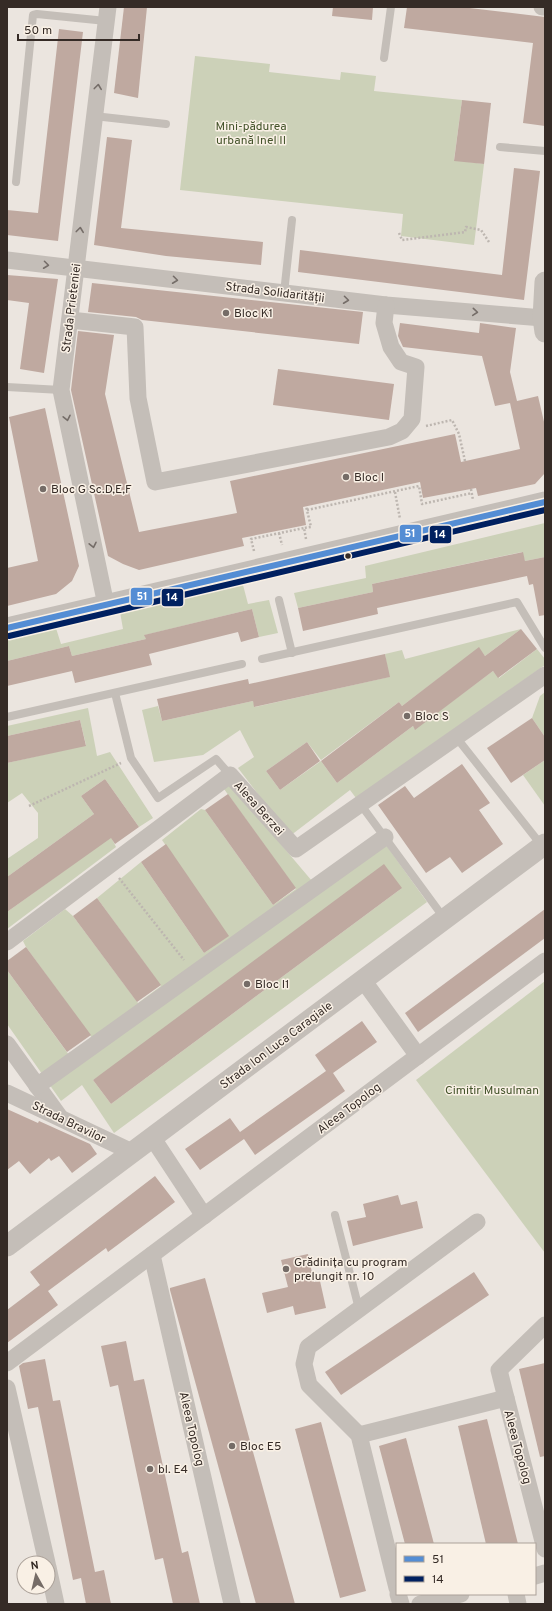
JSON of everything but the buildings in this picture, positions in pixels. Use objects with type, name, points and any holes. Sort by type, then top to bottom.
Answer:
[{"type":"street","name":"Strada Prieteniei","points":[[106,606],[61,390],[107,14]]},
{"type":"street","name":"Strada Solidarității","points":[[7,260],[544,325]]},
{"type":"street","points":[[544,325],[545,284]]},
{"type":"street","points":[[70,320],[135,327],[138,398],[155,482],[389,437],[402,432],[412,419],[416,367],[401,362],[391,347],[384,323],[386,305]]},
{"type":"street","points":[[7,628],[545,502]]},
{"type":"street","name":"Aleea Berzei","points":[[7,942],[230,775],[296,849],[545,675]]},
{"type":"street","points":[[37,1086],[385,838]]},
{"type":"street","name":"Strada Ion Luca Caragiale","points":[[7,1246],[544,845]]},
{"type":"street","name":"Aleea Topolog","points":[[7,1363],[545,961]]},
{"type":"street","points":[[363,980],[418,1056]]},
{"type":"street","points":[[7,1044],[61,1118]]},
{"type":"street","name":"Strada Bravilor","points":[[7,1092],[132,1152]]},
{"type":"street","points":[[152,1137],[204,1216]]},
{"type":"street","points":[[396,1584],[359,1435],[309,1385],[304,1364],[308,1347],[477,1222]]},
{"type":"street","name":"Aleea Topolog","points":[[152,1255],[232,1604]]},
{"type":"street","points":[[506,1398],[499,1370],[545,1325]]},
{"type":"street","points":[[7,1388],[45,1555]]},
{"type":"street","name":"Aleea Topolog","points":[[359,1435],[506,1398],[545,1549]]},
{"type":"street","points":[[420,1604],[457,1595]]},
{"type":"lane","points":[[384,58],[391,7]]},
{"type":"lane","points":[[16,182],[33,15],[107,14]]},
{"type":"lane","points":[[94,116],[166,124]]},
{"type":"lane","points":[[500,147],[545,151]]},
{"type":"lane","points":[[284,293],[292,220]]},
{"type":"lane","points":[[7,387],[61,390]]},
{"type":"lane","points":[[279,600],[292,652]]},
{"type":"lane","points":[[262,659],[517,602],[545,648]]},
{"type":"lane","points":[[7,717],[242,664]]},
{"type":"lane","points":[[115,693],[131,758],[158,798],[216,759],[230,775]]},
{"type":"lane","points":[[456,737],[544,845]]},
{"type":"lane","points":[[361,805],[445,919]]},
{"type":"lane","points":[[335,1215],[359,1309]]},
{"type":"path","points":[[399,233],[402,240],[465,232],[466,228],[481,230],[489,242]]},
{"type":"path","points":[[402,432],[452,420],[459,434],[465,461]]},
{"type":"path","points":[[307,510],[419,486],[422,504],[472,493],[471,489]]},
{"type":"path","points":[[394,492],[401,520]]},
{"type":"path","points":[[426,503],[427,509]]},
{"type":"path","points":[[254,551],[251,539],[311,527],[306,506]]},
{"type":"path","points":[[304,528],[306,540]]},
{"type":"path","points":[[279,533],[282,545]]},
{"type":"path","points":[[29,806],[131,758]]},
{"type":"path","points":[[109,866],[194,973]]},
{"type":"green space","name":"Mini-pădurea urbană Inel II","points":[[195,56],[270,64],[269,72],[340,80],[341,72],[376,76],[374,91],[462,100],[454,160],[484,164],[474,245],[401,236],[403,214],[180,190]]},
{"type":"green space","points":[[545,523],[545,557],[525,561],[522,552],[372,584],[373,592],[298,608],[294,593],[366,578],[365,566]]},
{"type":"green space","points":[[243,585],[248,604],[269,600],[278,633],[259,637],[252,609],[145,635],[146,639],[72,656],[69,646],[7,661],[7,636],[55,625],[61,644],[123,629],[120,612]]},
{"type":"green space","points":[[521,629],[485,656],[479,648],[402,706],[399,702],[321,760],[307,742],[266,771],[280,790],[321,761],[337,783],[413,726],[415,729],[493,671],[499,678],[537,649],[545,659],[545,665],[356,798],[350,790],[290,836],[238,768],[254,757],[240,730],[203,755],[154,762],[142,710],[158,706],[162,721],[253,701],[255,707],[389,677],[385,654],[402,650],[405,659]]},
{"type":"green space","points":[[545,692],[545,737],[532,718],[540,696]]},
{"type":"green space","points":[[88,708],[97,756],[110,752],[153,818],[139,827],[105,779],[81,796],[94,814],[7,877],[7,859],[38,838],[38,813],[22,793],[7,803],[7,763],[86,745],[80,720],[7,736],[7,726]]},
{"type":"green space","points":[[545,760],[545,806],[523,775]]},
{"type":"green space","points":[[230,784],[312,881],[386,845],[427,902],[114,1133],[82,1085],[61,1101],[7,1024],[7,970],[69,1055],[92,1038],[23,941],[65,909],[73,916],[138,1003],[161,986],[97,898],[141,862],[204,953],[228,936],[162,840],[201,809],[205,810],[273,905],[296,889],[224,789]],"holes":[[[402,888],[111,1104],[93,1080]]]},
{"type":"green space","points":[[111,837],[116,847],[7,929],[7,912]]},
{"type":"green space","name":"Cimitir Musulman","points":[[545,981],[545,1253],[416,1080]]},
{"type":"transit line","name":"51","points":[[7,628],[545,502]]},
{"type":"transit line","name":"14","points":[[9,636],[545,510]]},
{"type":"place","name":"Bloc K1","points":[[226,313]]},
{"type":"place","name":"Bloc I","points":[[346,477]]},
{"type":"place","name":"Bloc G Sc.D,E,F","points":[[43,489]]},
{"type":"place","name":"Bloc S","points":[[407,716]]},
{"type":"place","name":"Bloc I1","points":[[247,984]]},
{"type":"place","name":"Grădinița cu program prelungit nr. 10","points":[[286,1269]]},
{"type":"place","name":"Bloc E5","points":[[232,1446]]},
{"type":"place","name":"bl. E4","points":[[150,1469]]}]
